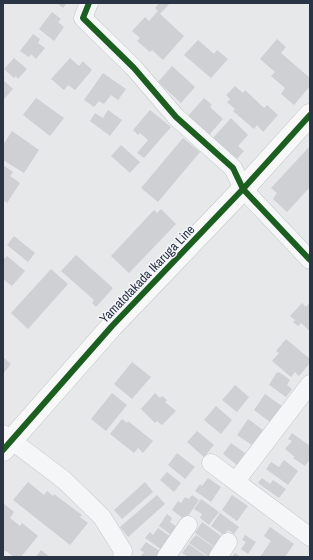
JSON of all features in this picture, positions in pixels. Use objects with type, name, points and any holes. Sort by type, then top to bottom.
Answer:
[{"type":"main road","name":"Yamatotakada Ikaruga Line","points":[[6,441],[112,326],[243,189],[310,115]]},
{"type":"street","points":[[89,3],[84,18],[134,68],[176,117],[233,168],[243,189],[310,260]]},
{"type":"street","points":[[236,481],[310,384]]},
{"type":"street","points":[[6,441],[64,480],[102,517],[126,555]]},
{"type":"street","points":[[211,463],[310,537]]},
{"type":"street","points":[[166,557],[188,525]]},
{"type":"street","points":[[218,557],[228,542]]},
{"type":"building","points":[[57,3],[65,3],[66,4],[63,8]]},
{"type":"building","points":[[156,3],[170,3],[160,14],[184,36],[163,60],[152,50],[150,52],[137,41],[140,38],[132,31],[145,17],[149,21],[158,11],[155,8],[158,5]]},
{"type":"building","points":[[52,12],[61,19],[58,22],[64,27],[54,41],[39,29]]},
{"type":"building","points":[[33,34],[40,39],[38,43],[45,48],[36,59],[31,54],[29,57],[20,51]]},
{"type":"building","points":[[277,39],[286,47],[281,53],[310,78],[310,86],[294,105],[281,94],[285,88],[271,76],[275,72],[260,59]]},
{"type":"building","points":[[198,40],[214,54],[217,50],[228,59],[211,78],[184,55]]},
{"type":"building","points":[[14,58],[27,69],[18,79],[16,76],[14,78],[4,69]]},
{"type":"building","points":[[70,58],[79,66],[83,61],[92,70],[75,90],[68,85],[64,90],[51,79]]},
{"type":"building","points":[[172,66],[195,87],[181,103],[158,82]]},
{"type":"building","points":[[103,73],[126,89],[118,100],[111,95],[104,104],[99,101],[94,107],[84,100]]},
{"type":"building","points":[[3,80],[13,89],[4,99],[3,98]]},
{"type":"building","points":[[235,86],[243,93],[245,90],[264,108],[267,105],[278,115],[263,132],[257,125],[254,129],[233,111],[235,109],[227,102],[230,99],[226,95]]},
{"type":"building","points":[[36,98],[64,118],[50,136],[23,115]]},
{"type":"building","points":[[204,98],[212,105],[210,107],[223,119],[209,135],[188,116]]},
{"type":"building","points":[[108,110],[122,120],[110,136],[90,121],[95,113],[103,118]]},
{"type":"building","points":[[150,110],[171,127],[144,158],[137,153],[148,140],[140,133],[138,135],[133,130]]},
{"type":"building","points":[[231,118],[248,135],[238,146],[244,151],[237,159],[213,138]]},
{"type":"building","points":[[12,131],[39,150],[24,173],[3,160],[3,145]]},
{"type":"building","points":[[183,138],[200,152],[158,202],[141,188]]},
{"type":"building","points":[[121,145],[140,162],[130,173],[111,156]]},
{"type":"building","points":[[310,146],[310,187],[287,212],[273,199],[277,193],[271,188]]},
{"type":"building","points":[[3,165],[13,172],[10,176],[20,183],[7,203],[3,200]]},
{"type":"building","points":[[161,209],[176,224],[129,273],[111,256],[154,210],[157,213]]},
{"type":"building","points":[[14,236],[35,253],[28,262],[7,245]]},
{"type":"building","points":[[76,255],[113,288],[96,307],[92,303],[94,300],[61,271]]},
{"type":"building","points":[[7,256],[25,271],[12,286],[3,279],[3,260]]},
{"type":"building","points":[[51,269],[68,284],[28,329],[11,313]]},
{"type":"building","points":[[310,302],[310,331],[301,323],[298,326],[293,322],[295,320],[290,316],[302,303],[306,307]]},
{"type":"building","points":[[286,339],[310,359],[310,363],[299,376],[295,372],[291,377],[272,361],[279,353],[276,351]]},
{"type":"building","points":[[3,357],[11,364],[3,374]]},
{"type":"building","points":[[132,362],[151,377],[132,399],[114,384]]},
{"type":"building","points":[[277,372],[290,380],[287,385],[292,389],[286,397],[269,385]]},
{"type":"building","points":[[235,385],[249,397],[237,412],[222,400]]},
{"type":"building","points":[[112,393],[127,405],[106,431],[91,419]]},
{"type":"building","points":[[155,393],[160,398],[162,396],[167,400],[165,402],[176,411],[162,425],[157,421],[155,423],[141,409]]},
{"type":"building","points":[[265,394],[282,406],[270,422],[254,410]]},
{"type":"building","points":[[216,406],[232,420],[221,434],[204,420]]},
{"type":"building","points":[[122,419],[127,423],[128,421],[153,441],[143,453],[138,448],[134,453],[110,434]]},
{"type":"building","points":[[248,419],[263,430],[252,445],[237,435]]},
{"type":"building","points":[[197,431],[214,445],[204,457],[187,442]]},
{"type":"building","points":[[292,433],[310,446],[310,459],[305,466],[293,458],[295,457],[285,449],[292,441],[288,439]]},
{"type":"building","points":[[231,443],[245,453],[237,465],[223,454]]},
{"type":"building","points":[[177,453],[195,467],[185,479],[168,465]]},
{"type":"building","points":[[284,460],[298,471],[288,485],[266,469],[271,462],[279,467]]},
{"type":"building","points":[[167,472],[181,483],[174,492],[160,480]]},
{"type":"building","points":[[208,478],[221,487],[211,502],[195,491],[200,484],[202,486]]},
{"type":"building","points":[[262,478],[270,484],[273,480],[286,489],[279,498],[258,483]]},
{"type":"building","points":[[28,482],[44,495],[47,491],[53,496],[54,494],[82,515],[80,517],[88,523],[70,545],[13,500]]},
{"type":"building","points":[[145,482],[153,492],[122,519],[114,510]]},
{"type":"building","points":[[157,495],[165,504],[128,537],[120,527]]},
{"type":"building","points":[[192,495],[199,500],[188,516],[187,515],[184,519],[172,510],[178,501],[181,503],[185,497],[189,499]]},
{"type":"building","points":[[232,495],[248,506],[237,521],[222,510]]},
{"type":"building","points":[[201,499],[219,512],[209,525],[200,518],[202,514],[194,509]]},
{"type":"building","points":[[3,503],[14,512],[10,518],[20,526],[22,523],[38,536],[21,557],[14,557],[6,551],[3,552]]},
{"type":"building","points":[[220,513],[239,527],[234,534],[228,530],[224,535],[211,526]]},
{"type":"building","points":[[167,514],[172,518],[170,522],[180,529],[174,537],[159,526]]},
{"type":"building","points":[[202,522],[224,538],[216,548],[195,533]]},
{"type":"building","points":[[270,527],[294,544],[285,557],[260,557],[271,541],[264,536]]},
{"type":"building","points":[[158,528],[174,539],[165,552],[145,538],[150,532],[153,535]]},
{"type":"building","points":[[196,535],[215,548],[209,557],[189,543]]},
{"type":"building","points":[[245,535],[256,542],[248,554],[241,549],[246,542],[242,540]]},
{"type":"building","points":[[146,542],[164,554],[162,557],[141,556],[144,552],[140,550]]},
{"type":"building","points":[[189,544],[207,557],[188,557],[182,553]]},
{"type":"building","points":[[41,550],[50,557],[36,557]]},
{"type":"building","points":[[235,553],[241,557],[232,557]]},
{"type":"cycle path","points":[[89,3],[83,18],[134,68],[176,117],[233,168],[243,189],[310,260]]},
{"type":"cycle path","points":[[3,450],[112,326],[243,189],[310,115]]}]
